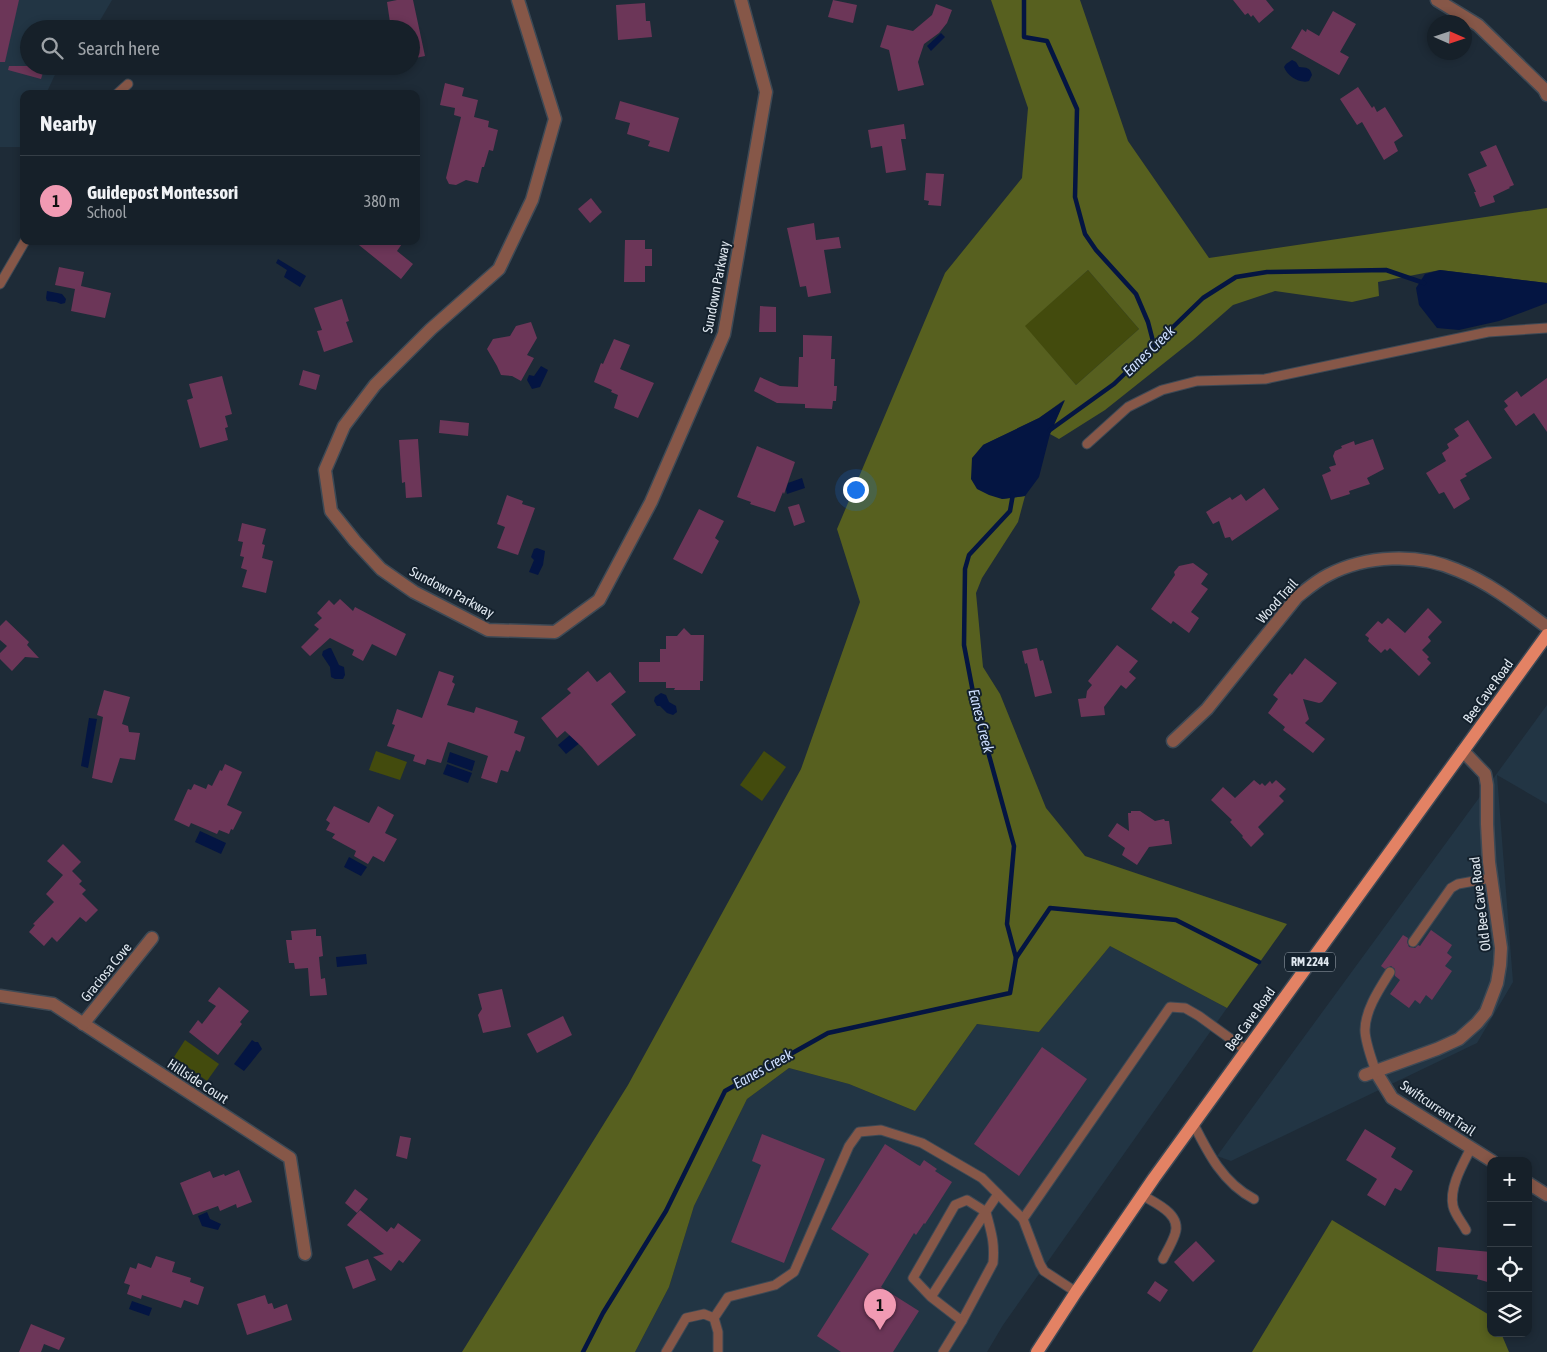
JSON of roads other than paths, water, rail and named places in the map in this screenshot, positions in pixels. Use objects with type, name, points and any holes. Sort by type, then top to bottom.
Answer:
[{"type":"main road","name":"Bee Cave Road","points":[[1037,1352],[1142,1194],[1547,635]]},
{"type":"street","name":"Sundown Parkway","points":[[518,0],[555,119],[532,200],[499,269],[431,329],[375,384],[344,426],[325,470],[331,511],[381,569],[407,588],[488,630],[555,632],[599,600],[651,502],[724,334],[766,92],[741,0]]},
{"type":"street","points":[[1437,0],[1478,25],[1544,89],[1547,95]]},
{"type":"street","name":"Wood Trail","points":[[1172,741],[1207,709],[1297,597],[1313,584],[1349,566],[1365,562],[1395,559],[1417,559],[1440,564],[1458,570],[1492,588],[1547,627]]},
{"type":"street","name":"Old Bee Cave Road","points":[[1370,1074],[1459,1039],[1486,1012],[1497,983],[1501,948],[1491,878],[1486,779],[1480,768],[1463,751]]},
{"type":"street","name":"Graciosa Cove","points":[[83,1024],[152,938]]},
{"type":"street","name":"Hillside Court","points":[[0,996],[52,1004],[290,1158],[305,1254]]},
{"type":"street","name":"Swiftcurrent Trail","points":[[1370,1074],[1392,1098],[1487,1158]]},
{"type":"street","points":[[1532,1186],[1547,1195]]},
{"type":"lane","points":[[121,90],[128,84]]},
{"type":"lane","points":[[0,284],[23,245]]},
{"type":"lane","points":[[1087,444],[1128,407],[1162,390],[1197,381],[1265,380],[1488,332],[1547,328]]},
{"type":"lane","points":[[1413,942],[1450,888],[1458,884],[1491,878]]},
{"type":"lane","points":[[1370,1074],[1365,1031],[1366,1020],[1376,994],[1390,972]]},
{"type":"lane","points":[[1023,1219],[1170,1007],[1185,1008],[1246,1050]]},
{"type":"lane","points":[[1193,1123],[1225,1178],[1244,1194],[1254,1199]]},
{"type":"lane","points":[[718,1352],[718,1332],[714,1318],[728,1297],[775,1285],[794,1272],[849,1146],[859,1132],[881,1130],[922,1144],[982,1178],[1023,1219],[1040,1264],[1049,1275],[1076,1292]]},
{"type":"lane","points":[[1466,1230],[1453,1208],[1452,1196],[1471,1148]]},
{"type":"lane","points":[[931,1297],[998,1194]]},
{"type":"lane","points":[[1142,1194],[1172,1215],[1175,1220],[1176,1232],[1163,1260]]},
{"type":"lane","points":[[943,1352],[962,1321],[993,1263],[994,1240],[986,1212],[967,1200],[955,1205],[913,1278],[931,1297],[962,1321]]},
{"type":"lane","points":[[666,1352],[686,1318],[704,1314],[714,1318]]},
{"type":"water","points":[[941,33],[945,37],[931,51],[927,46]]},
{"type":"water","points":[[1292,60],[1299,67],[1308,68],[1312,75],[1309,81],[1298,80],[1288,73],[1284,67]]},
{"type":"water","points":[[278,259],[306,276],[300,287],[284,277],[287,270],[276,263]]},
{"type":"water","points":[[1440,270],[1547,283],[1547,303],[1499,321],[1459,330],[1437,328],[1419,305],[1416,288],[1425,274]]},
{"type":"water","points":[[47,291],[62,294],[66,299],[65,303],[47,301]]},
{"type":"water","points":[[541,366],[548,370],[540,387],[532,389],[527,380],[529,375],[534,376]]},
{"type":"water","points":[[1065,400],[1050,434],[1039,477],[1025,496],[1002,499],[977,489],[971,479],[972,458],[983,445],[1039,418]]},
{"type":"water","points":[[802,478],[805,488],[787,494],[788,483]]},
{"type":"water","points":[[537,548],[545,551],[543,565],[538,575],[529,572],[534,560],[531,557],[534,549]]},
{"type":"water","points":[[331,648],[339,665],[344,667],[345,675],[343,679],[331,677],[330,667],[322,655],[323,651]]},
{"type":"water","points":[[661,693],[666,695],[669,702],[676,706],[677,712],[673,715],[657,706],[654,701],[655,697]]},
{"type":"water","points":[[89,718],[97,719],[88,768],[81,766]]},
{"type":"water","points":[[583,724],[591,734],[566,754],[558,745]]},
{"type":"water","points":[[450,752],[475,761],[472,771],[447,762]]},
{"type":"water","points":[[447,764],[472,773],[468,783],[443,774]]},
{"type":"water","points":[[200,831],[226,843],[221,854],[195,842]]},
{"type":"water","points":[[349,857],[367,867],[361,876],[344,867]]},
{"type":"water","points":[[366,954],[367,964],[337,967],[336,957]]},
{"type":"water","points":[[252,1040],[258,1042],[262,1049],[244,1071],[234,1064]]},
{"type":"water","points":[[207,1212],[210,1219],[221,1224],[218,1230],[202,1226],[198,1216]]},
{"type":"water","points":[[132,1301],[152,1308],[149,1316],[129,1309]]},
{"type":"waterway","points":[[1024,0],[1024,37],[1047,41],[1077,109],[1075,197],[1085,234],[1096,250],[1136,294],[1148,322],[1154,345]]},
{"type":"waterway","name":"Eanes Creek","points":[[1050,430],[1114,384],[1203,298],[1236,277],[1267,272],[1386,270],[1424,283]]},
{"type":"waterway","name":"Eanes Creek","points":[[583,1352],[603,1313],[666,1211],[725,1091],[828,1033],[1010,993],[1016,958],[1007,924],[1014,846],[976,708],[964,645],[965,569],[969,555],[1010,511],[1013,494]]},
{"type":"waterway","points":[[1016,958],[1050,908],[1176,920],[1259,962]]},
{"type":"place","name":"Guidepost Montessori","points":[[880,1330]]}]
